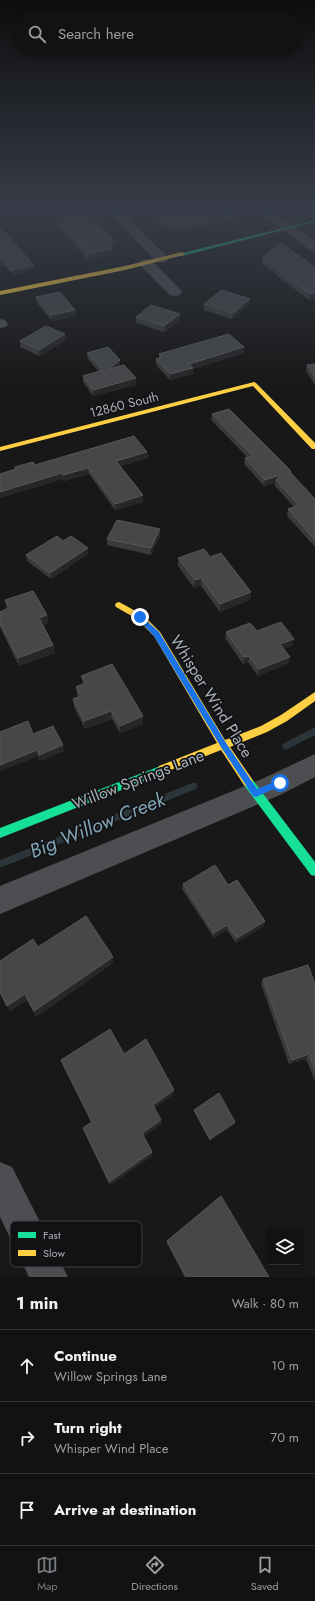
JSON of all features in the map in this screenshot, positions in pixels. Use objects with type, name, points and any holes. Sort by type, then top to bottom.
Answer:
[{"type":"street","points":[[0,293],[129,267]]},
{"type":"street","points":[[149,267],[174,292]]},
{"type":"street","name":"12860 South","points":[[0,449],[254,384],[315,447]]},
{"type":"street","name":"Whisper Wind Place","points":[[119,604],[140,617],[157,634],[223,745],[256,793],[315,871]]},
{"type":"street","name":"Willow Springs Lane","points":[[0,833],[264,729],[284,718],[315,696]]},
{"type":"street","points":[[0,900],[256,793],[315,765]]},
{"type":"street","points":[[0,1179],[21,1221]]},
{"type":"street","points":[[44,1267],[49,1277]]},
{"type":"building","points":[[9,267],[27,267],[12,270]]},
{"type":"building","points":[[273,267],[315,267],[315,293],[310,294]]},
{"type":"building","points":[[222,290],[250,299],[233,313],[204,304]]},
{"type":"building","points":[[60,292],[75,310],[51,315],[36,297]]},
{"type":"building","points":[[151,305],[180,314],[164,326],[136,317]]},
{"type":"building","points":[[46,326],[65,334],[39,350],[20,341]]},
{"type":"building","points":[[229,334],[244,347],[189,364],[193,368],[170,374],[156,359],[162,357],[159,354]]},
{"type":"building","points":[[108,347],[120,360],[109,369],[124,365],[136,378],[93,390],[83,376],[103,370],[87,353]]},
{"type":"building","points":[[315,364],[315,377],[307,365]]},
{"type":"building","points":[[229,409],[291,471],[290,472],[315,499],[315,540],[288,509],[299,505],[276,480],[281,475],[265,480],[245,458],[253,456],[212,414]]},
{"type":"building","points":[[134,436],[147,452],[116,461],[143,495],[115,504],[88,468],[63,475],[62,473],[0,492],[0,474],[16,469],[15,467],[33,462],[35,465]]},
{"type":"building","points":[[117,520],[160,529],[151,548],[107,539]]},
{"type":"building","points":[[57,536],[63,541],[71,536],[88,548],[50,573],[26,555]]},
{"type":"building","points":[[204,549],[210,557],[221,553],[251,592],[220,604],[201,578],[195,580],[178,558]]},
{"type":"building","points":[[33,591],[47,615],[39,618],[53,645],[18,658],[0,623],[0,612],[9,608],[5,600]]},
{"type":"building","points":[[281,622],[294,639],[280,644],[290,657],[259,669],[249,656],[244,657],[226,632],[250,623],[257,631]]},
{"type":"building","points":[[112,664],[143,716],[120,726],[111,711],[84,721],[73,699],[81,696],[76,687],[86,683],[81,676]]},
{"type":"building","points":[[28,721],[33,734],[53,726],[63,745],[39,755],[37,750],[0,765],[0,732]]},
{"type":"building","points":[[215,865],[228,885],[237,880],[265,921],[237,938],[227,925],[214,933],[183,884]]},
{"type":"building","points":[[86,916],[113,957],[34,1011],[25,994],[7,1006],[0,992],[0,961],[33,939],[38,947]]},
{"type":"building","points":[[308,965],[315,984],[315,1070],[309,1054],[292,1060],[263,979]]},
{"type":"building","points":[[110,1029],[124,1054],[146,1039],[174,1090],[153,1105],[161,1120],[142,1133],[152,1152],[109,1182],[83,1128],[92,1122],[61,1060]]},
{"type":"building","points":[[219,1093],[235,1122],[210,1139],[194,1110]]},
{"type":"building","points":[[221,1196],[269,1277],[186,1277],[167,1241]]},
{"type":"waterway","name":"Big Willow Creek","points":[[286,746],[315,731]]},
{"type":"waterway","name":"Big Willow Creek","points":[[0,864],[194,786]]},
{"type":"traffic: fast","points":[[0,833],[163,769]]},
{"type":"traffic: fast","points":[[248,782],[315,871]]},
{"type":"traffic: slow","points":[[0,293],[131,267]]},
{"type":"traffic: slow","points":[[0,449],[254,384],[315,447]]},
{"type":"traffic: slow","points":[[119,605],[140,617],[157,634],[223,745],[248,782]]},
{"type":"traffic: slow","points":[[163,769],[264,729],[284,718],[315,696]]},
{"type":"route","points":[[140,617],[157,634],[223,745],[256,793],[280,783]]}]
